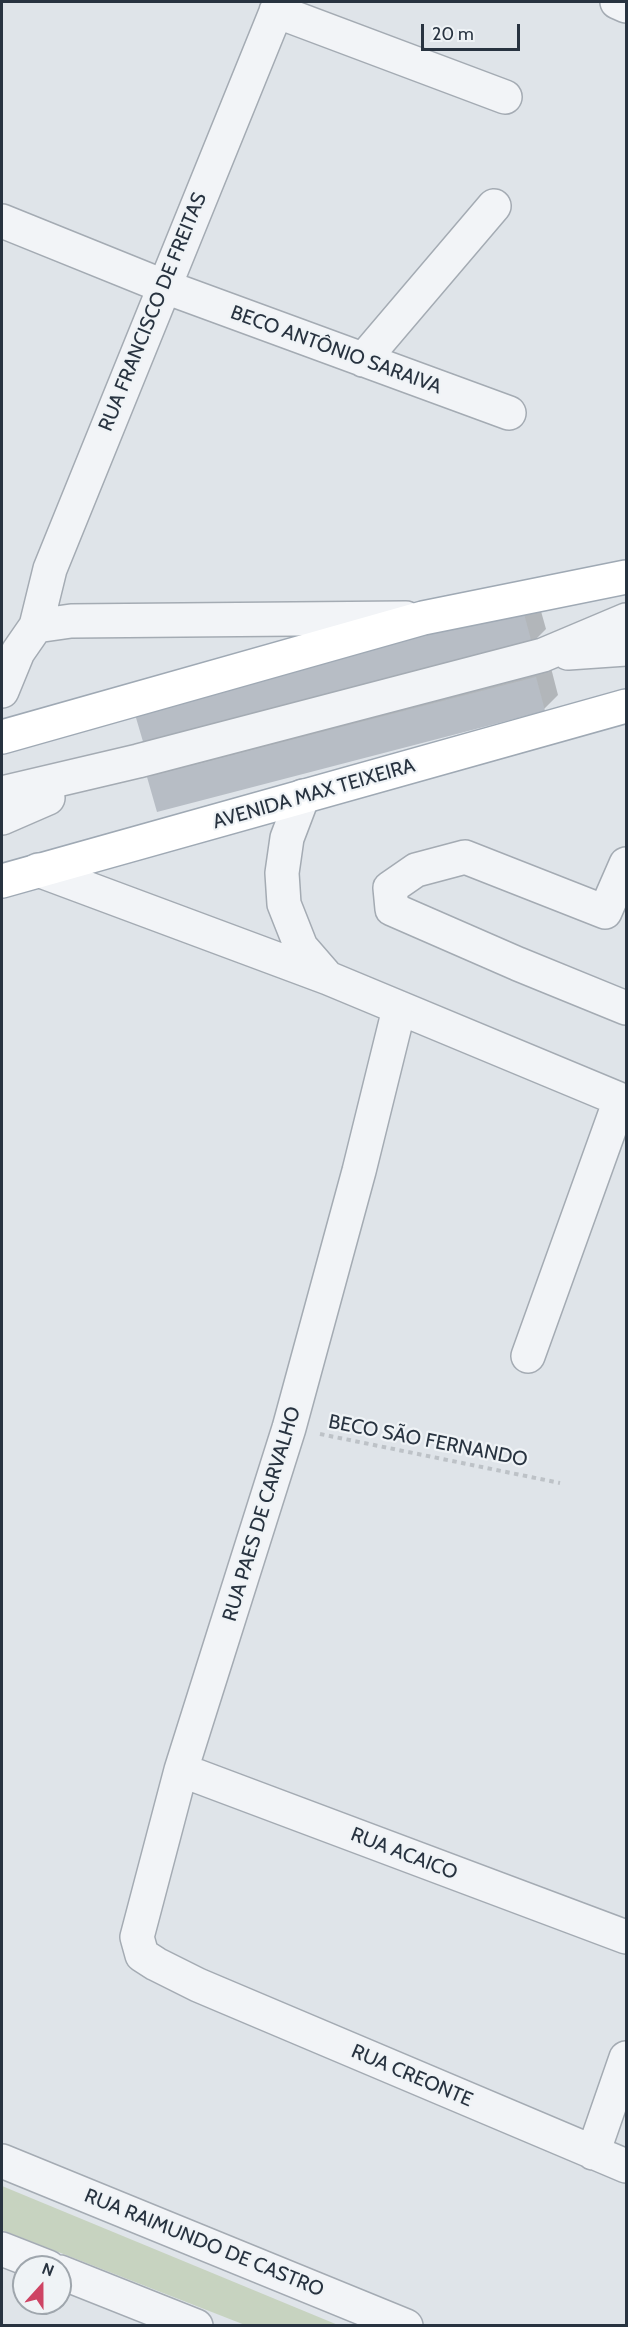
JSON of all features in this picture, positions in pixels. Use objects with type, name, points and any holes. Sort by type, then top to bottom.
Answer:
[{"type":"main road","points":[[2,737],[423,618],[627,577]]},
{"type":"main road","name":"AVENIDA MAX TEIXEIRA","points":[[2,880],[627,705]]},
{"type":"street","points":[[617,2],[627,6]]},
{"type":"street","points":[[278,6],[505,97]]},
{"type":"street","name":"RUA FRANCISCO DE FREITAS","points":[[2,691],[18,652],[36,626],[50,569],[278,6]]},
{"type":"street","points":[[363,360],[494,206]]},
{"type":"street","name":"BECO ANTÔNIO SARAIVA","points":[[2,221],[163,286],[509,413]]},
{"type":"street","points":[[36,626],[71,621],[423,618]]},
{"type":"street","points":[[2,793],[138,761],[543,655],[627,620]]},
{"type":"street","points":[[543,655],[627,649]]},
{"type":"street","points":[[2,818],[138,761]]},
{"type":"street","points":[[303,796],[287,838],[282,873],[284,904],[302,946],[328,978]]},
{"type":"street","points":[[627,864],[616,916],[465,857],[416,870],[390,888],[392,909],[627,1008]]},
{"type":"street","points":[[38,870],[328,978],[623,1101],[528,1356]]},
{"type":"street","name":"RUA PAES DE CARVALHO","points":[[198,1985],[142,1955],[137,1937],[182,1770],[290,1428],[359,1171],[399,1009]]},
{"type":"street","name":"RUA ACAICO","points":[[182,1770],[627,1937]]},
{"type":"street","name":"RUA CREONTE","points":[[198,1985],[627,2166]]},
{"type":"street","points":[[593,2153],[627,2058]]},
{"type":"street","name":"RUA RAIMUNDO DE CASTRO","points":[[2,2161],[406,2325]]},
{"type":"street","points":[[2,2248],[19,2255]]},
{"type":"street","points":[[72,2277],[179,2322]]},
{"type":"path","name":"BECO SÃO FERNANDO","points":[[290,1428],[560,1483]]},
{"type":"green space","points":[[2,2186],[338,2325],[245,2325],[72,2257],[72,2255],[66,2255],[2,2230]]},
{"type":"building","points":[[523,610],[532,644],[144,745],[134,711]]},
{"type":"building","points":[[536,677],[545,711],[157,812],[147,777]]}]
